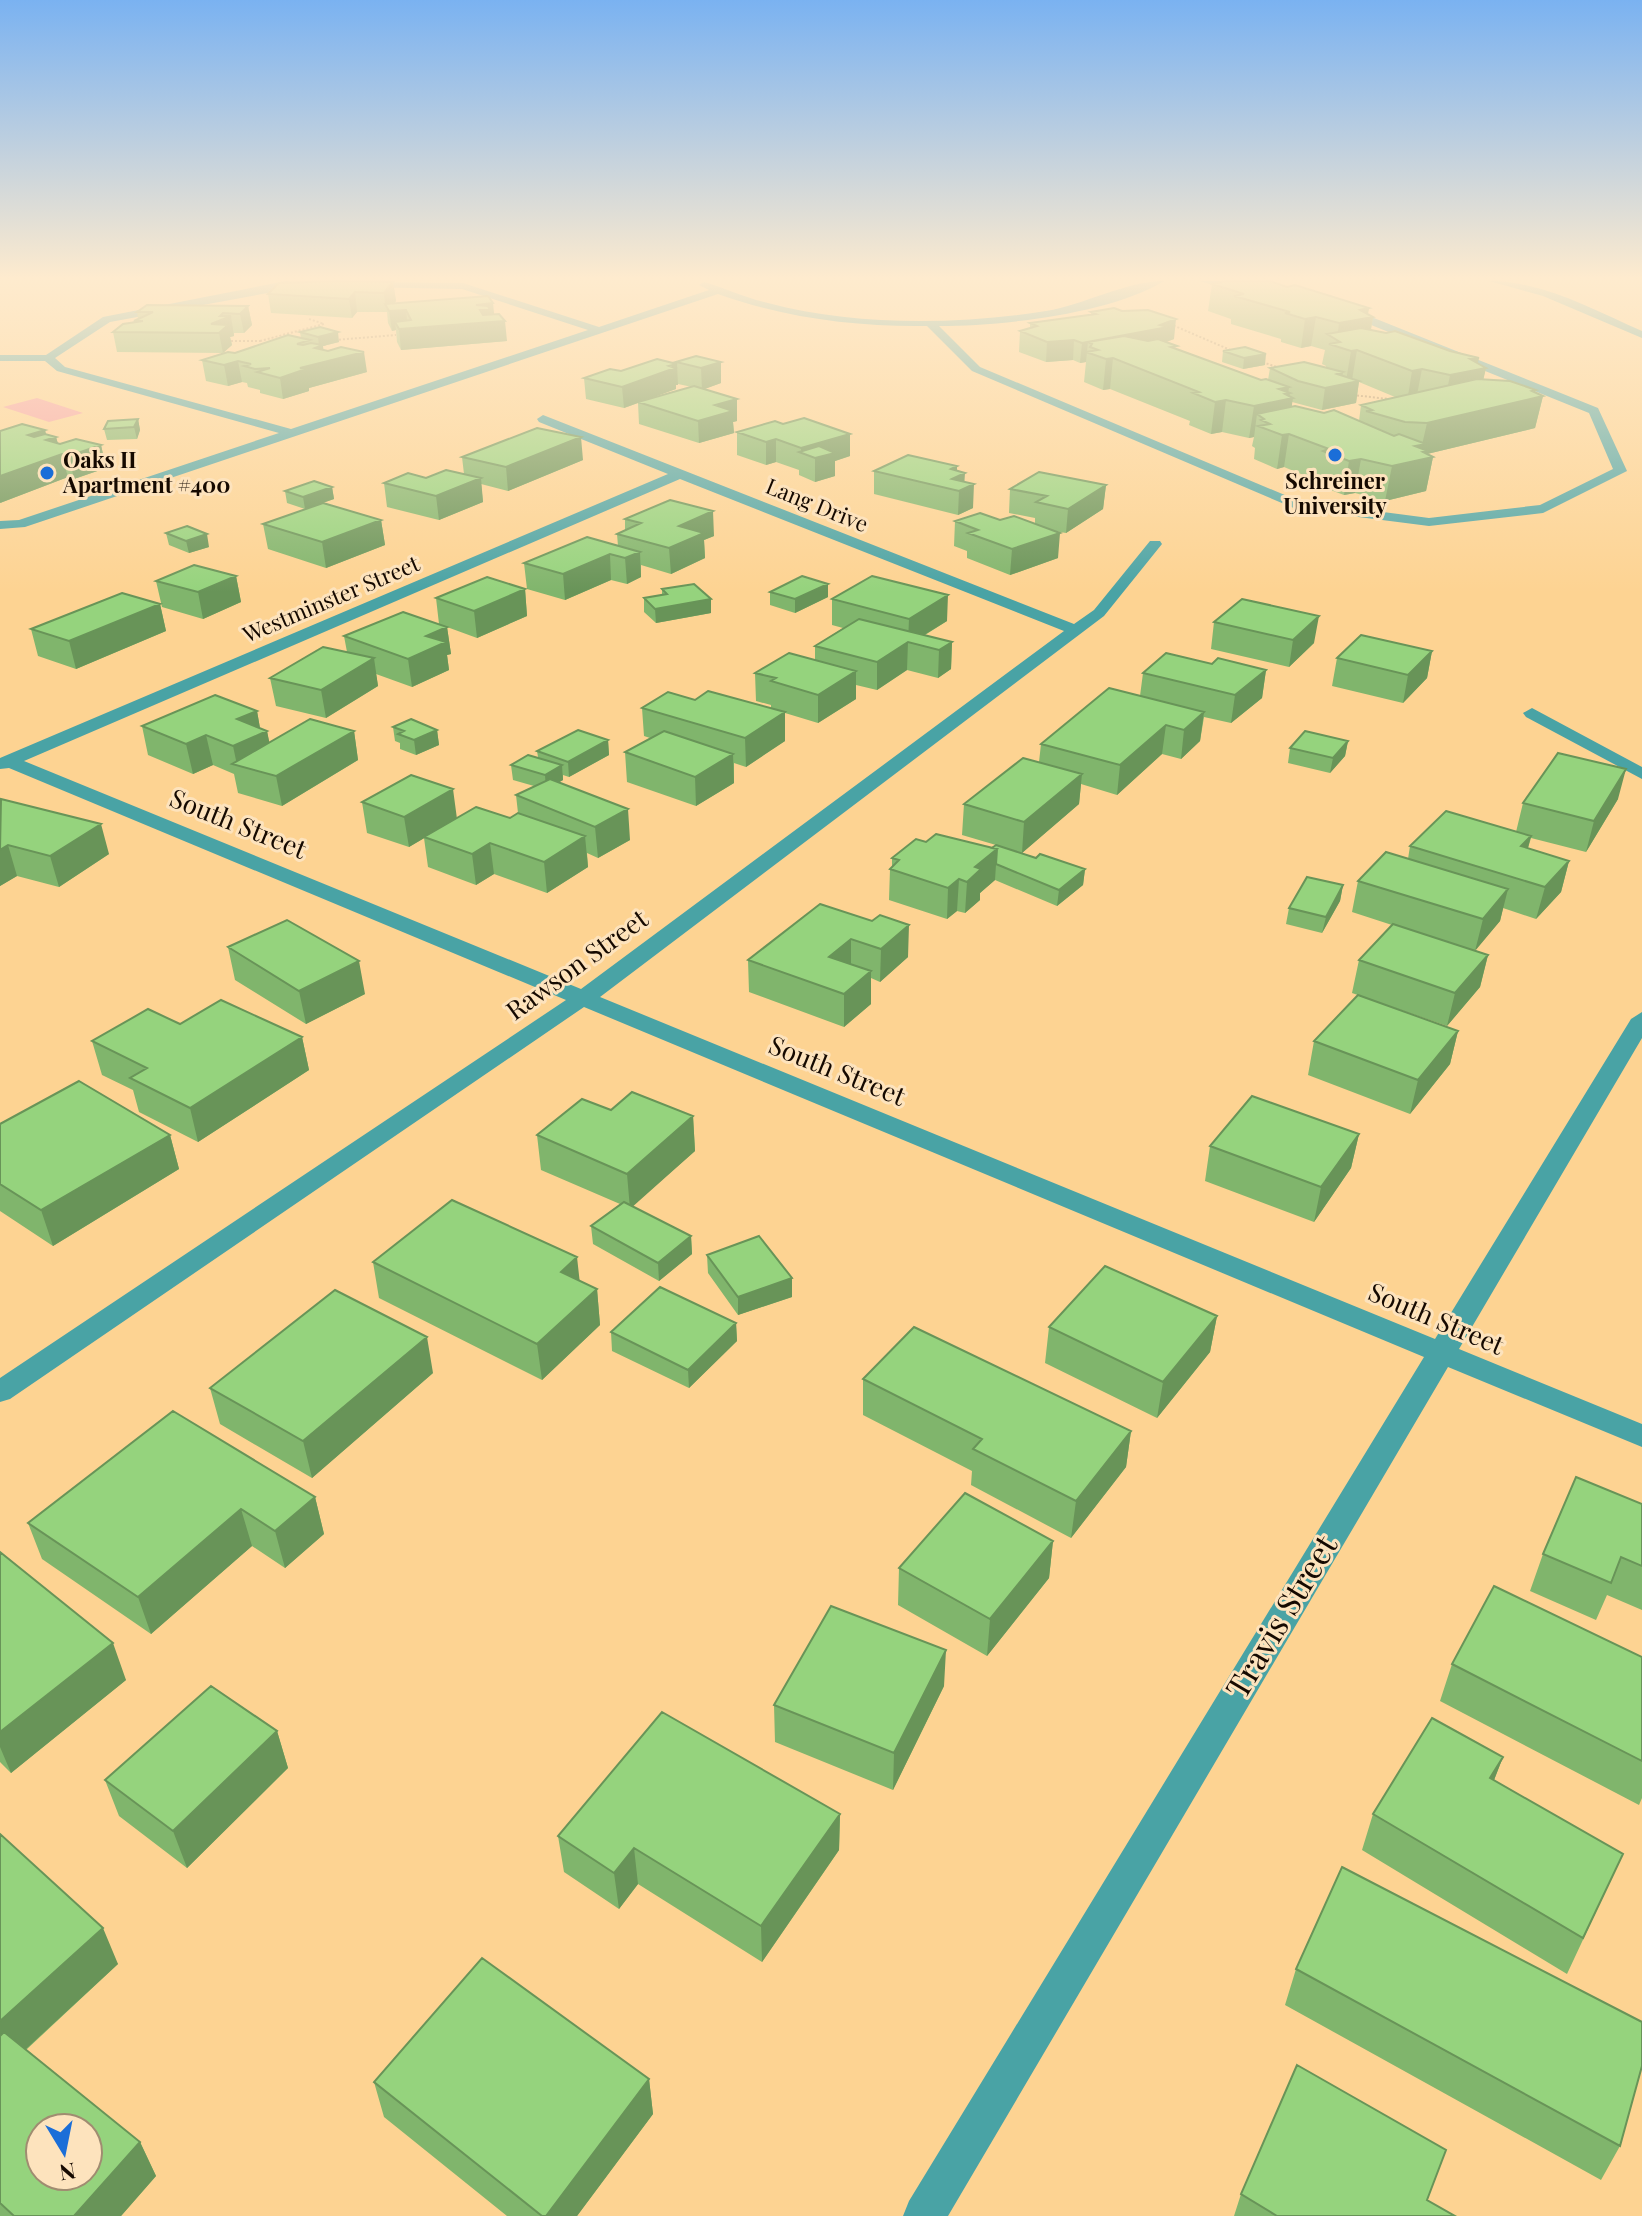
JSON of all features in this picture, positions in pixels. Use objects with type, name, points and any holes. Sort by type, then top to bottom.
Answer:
[{"type":"street","points":[[117,384],[292,433]]},
{"type":"street","points":[[0,525],[20,524],[436,384]]},
{"type":"street","points":[[1012,384],[1296,505],[1429,522],[1543,509],[1620,471],[1594,411],[1529,384]]},
{"type":"street","name":"Lang Drive","points":[[543,419],[1056,625],[1075,629]]},
{"type":"street","name":"Westminster Street","points":[[4,763],[679,474]]},
{"type":"street","name":"Rawson Street","points":[[0,1392],[585,997],[1099,613],[1155,544]]},
{"type":"street","points":[[1532,713],[1642,774]]},
{"type":"street","name":"South Street","points":[[4,763],[585,997],[1642,1436]]},
{"type":"street","name":"Travis Street","points":[[924,2216],[1642,1019]]},
{"type":"path","points":[[1349,394],[1363,399],[1381,395],[1406,404]]},
{"type":"shaded area","points":[[37,398],[83,413],[49,422],[3,407]]},
{"type":"building","points":[[1180,384],[1282,384],[1289,387],[1279,389],[1290,393],[1285,394],[1293,398],[1254,406],[1226,400],[1215,402],[1193,393],[1199,392]]},
{"type":"building","points":[[1311,384],[1342,384],[1325,388]]},
{"type":"building","points":[[1453,384],[1520,384],[1543,396],[1427,423],[1405,422],[1366,411],[1372,410],[1361,405]]},
{"type":"building","points":[[694,386],[737,399],[715,405],[733,411],[698,421],[638,402]]},
{"type":"building","points":[[1295,406],[1324,413],[1334,410],[1394,436],[1399,434],[1426,444],[1415,446],[1428,451],[1423,452],[1433,457],[1392,466],[1361,459],[1349,461],[1323,451],[1329,449],[1258,426],[1270,424],[1257,414]]},
{"type":"building","points":[[804,418],[850,434],[801,448],[776,439],[766,442],[737,432],[775,421],[783,424]]},
{"type":"building","points":[[138,419],[134,427],[104,429],[108,421]]},
{"type":"building","points":[[22,424],[45,430],[28,435],[56,437],[46,440],[60,444],[76,439],[101,445],[69,456],[62,454],[0,476],[0,431]]},
{"type":"building","points":[[537,428],[581,437],[506,467],[462,457]]},
{"type":"building","points":[[819,446],[835,453],[815,458],[799,452]]},
{"type":"building","points":[[908,455],[957,466],[951,469],[965,473],[952,479],[974,484],[959,491],[874,471]]},
{"type":"building","points":[[446,470],[481,478],[436,496],[384,483],[408,473],[426,478]]},
{"type":"building","points":[[1039,472],[1106,485],[1068,509],[1036,502],[1047,496],[1010,489]]},
{"type":"building","points":[[314,481],[332,487],[303,497],[285,491]]},
{"type":"building","points":[[670,500],[713,511],[679,526],[704,533],[669,548],[617,534],[641,523],[625,519]]},
{"type":"building","points":[[323,503],[381,520],[322,542],[263,524]]},
{"type":"building","points":[[980,513],[1000,520],[1014,516],[1060,533],[1012,549],[968,533],[978,530],[955,521]]},
{"type":"building","points":[[187,526],[207,534],[186,541],[166,533]]},
{"type":"building","points":[[587,537],[640,552],[625,558],[610,554],[563,574],[524,563]]},
{"type":"building","points":[[194,565],[236,576],[198,592],[156,581]]},
{"type":"building","points":[[802,576],[828,584],[795,599],[770,592]]},
{"type":"building","points":[[872,576],[948,595],[909,619],[832,599]]},
{"type":"building","points":[[487,577],[525,589],[474,611],[436,598]]},
{"type":"building","points":[[694,584],[711,599],[655,609],[644,598],[667,594],[662,589]]},
{"type":"building","points":[[122,593],[160,604],[69,641],[31,629]]},
{"type":"building","points":[[1242,599],[1319,616],[1293,640],[1214,622]]},
{"type":"building","points":[[403,612],[447,627],[426,636],[446,642],[408,659],[344,636]]},
{"type":"building","points":[[859,619],[952,642],[939,650],[908,642],[877,662],[815,646]]},
{"type":"building","points":[[1361,635],[1432,651],[1408,675],[1337,658]]},
{"type":"building","points":[[323,647],[374,658],[321,690],[270,678]]},
{"type":"building","points":[[789,653],[856,671],[818,695],[755,673]]},
{"type":"building","points":[[1166,653],[1212,664],[1218,658],[1266,670],[1235,695],[1143,673]]},
{"type":"building","points":[[1109,688],[1204,712],[1184,730],[1166,725],[1120,765],[1041,744]]},
{"type":"building","points":[[708,691],[785,712],[745,738],[642,708],[668,692],[695,700]]},
{"type":"building","points":[[215,695],[257,711],[237,719],[267,731],[233,746],[206,735],[186,744],[142,726]]},
{"type":"building","points":[[310,719],[354,731],[276,776],[232,764]]},
{"type":"building","points":[[411,719],[437,730],[414,740],[398,734],[404,731],[393,727]]},
{"type":"building","points":[[578,730],[608,740],[568,762],[537,751]]},
{"type":"building","points":[[664,731],[733,754],[695,777],[625,752]]},
{"type":"building","points":[[1305,731],[1348,741],[1333,758],[1290,748]]},
{"type":"building","points":[[1558,753],[1626,769],[1594,821],[1523,803]]},
{"type":"building","points":[[528,755],[562,765],[545,775],[511,765]]},
{"type":"building","points":[[1023,758],[1082,774],[1024,822],[964,804]]},
{"type":"building","points":[[411,775],[453,789],[404,817],[362,802]]},
{"type":"building","points":[[550,779],[628,809],[595,827],[516,795]]},
{"type":"building","points":[[1,799],[101,824],[50,856],[8,845],[0,850]]},
{"type":"building","points":[[476,807],[510,818],[518,813],[585,836],[544,862],[490,843],[472,854],[424,837]]},
{"type":"building","points":[[1446,811],[1531,836],[1521,846],[1569,861],[1545,887],[1410,846]]},
{"type":"building","points":[[936,834],[997,849],[975,867],[981,869],[967,882],[959,879],[948,888],[890,869],[899,860],[892,858],[916,839],[926,842]]},
{"type":"building","points":[[996,845],[1036,858],[1040,854],[1085,869],[1059,890],[996,864],[997,849],[992,848]]},
{"type":"building","points":[[1386,852],[1508,889],[1483,919],[1358,881]]},
{"type":"building","points":[[1307,877],[1343,885],[1326,917],[1289,908]]},
{"type":"building","points":[[820,904],[872,921],[880,915],[909,925],[881,949],[851,939],[829,957],[871,971],[844,994],[748,960]]},
{"type":"building","points":[[287,920],[359,961],[299,991],[228,947]]},
{"type":"building","points":[[1393,924],[1488,955],[1455,993],[1359,960]]},
{"type":"building","points":[[1358,995],[1458,1031],[1418,1080],[1314,1041]]},
{"type":"building","points":[[221,1000],[302,1037],[190,1108],[130,1078],[147,1068],[92,1041],[148,1009],[180,1024]]},
{"type":"building","points":[[79,1081],[170,1135],[41,1210],[0,1184],[0,1124]]},
{"type":"building","points":[[632,1092],[693,1116],[627,1174],[537,1135],[582,1099],[611,1110]]},
{"type":"building","points":[[1252,1096],[1359,1134],[1321,1187],[1210,1146]]},
{"type":"building","points":[[452,1200],[577,1257],[561,1272],[597,1289],[537,1344],[373,1262]]},
{"type":"building","points":[[624,1202],[691,1236],[658,1263],[591,1226]]},
{"type":"building","points":[[759,1236],[792,1278],[738,1297],[707,1255]]},
{"type":"building","points":[[1105,1266],[1217,1316],[1163,1382],[1049,1327]]},
{"type":"building","points":[[660,1287],[736,1323],[688,1370],[611,1332]]},
{"type":"building","points":[[335,1290],[427,1337],[303,1441],[210,1388]]},
{"type":"building","points":[[914,1327],[1131,1431],[1076,1501],[973,1449],[982,1439],[863,1379]]},
{"type":"building","points":[[173,1411],[315,1497],[275,1531],[241,1509],[138,1597],[28,1523]]},
{"type":"building","points":[[1576,1477],[1642,1504],[1642,1566],[1621,1557],[1611,1583],[1543,1554]]},
{"type":"building","points":[[965,1493],[1053,1541],[990,1619],[899,1568]]},
{"type":"building","points":[[0,1552],[113,1643],[0,1732]]},
{"type":"building","points":[[1494,1586],[1642,1657],[1642,1761],[1452,1664]]},
{"type":"building","points":[[831,1606],[946,1650],[894,1753],[774,1705]]},
{"type":"building","points":[[211,1686],[277,1731],[173,1831],[105,1780]]},
{"type":"building","points":[[662,1712],[840,1814],[761,1926],[634,1848],[614,1873],[558,1836]]},
{"type":"building","points":[[1432,1718],[1503,1757],[1490,1778],[1623,1854],[1583,1938],[1373,1814]]},
{"type":"building","points":[[0,1834],[103,1928],[0,2021]]},
{"type":"building","points":[[1342,1867],[1642,2022],[1642,2066],[1620,2146],[1296,1969]]},
{"type":"building","points":[[482,1958],[649,2079],[546,2216],[542,2216],[374,2082]]},
{"type":"building","points":[[4,2032],[103,2112],[24,2112],[24,2192],[95,2192],[74,2216],[14,2216],[0,2203],[0,2036]]},
{"type":"building","points":[[1297,2065],[1446,2150],[1427,2200],[1455,2216],[1277,2216],[1241,2194]]},
{"type":"building","points":[[104,2113],[140,2142],[104,2182]]},
{"type":"place","name":"Schreiner University","points":[[1335,455]]},
{"type":"place","name":"Oaks II Apartment #400","points":[[47,473]]}]
